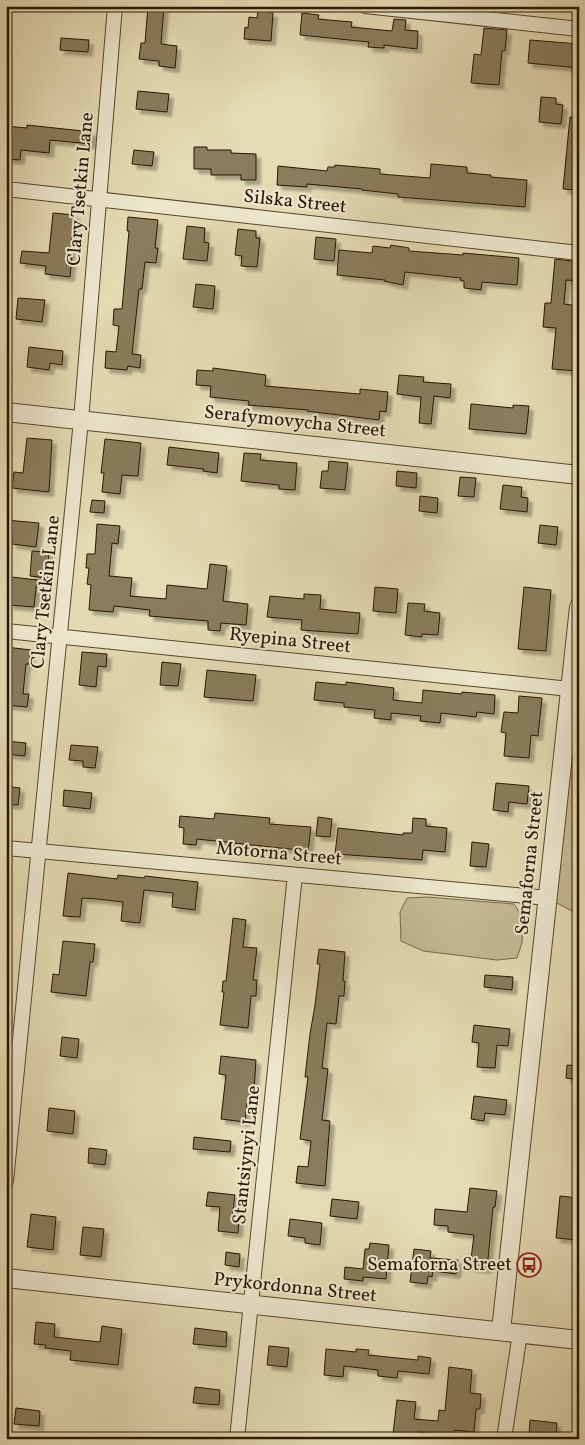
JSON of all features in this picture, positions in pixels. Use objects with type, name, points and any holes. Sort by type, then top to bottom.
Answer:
[{"type":"street","name":"Clary Tsetkin Lane","points":[[6,1181],[81,420],[115,6]]},
{"type":"street","points":[[365,6],[579,29]]},
{"type":"street","name":"Silska Street","points":[[6,189],[579,253]]},
{"type":"street","name":"Serafymovycha Street","points":[[6,412],[579,475]]},
{"type":"street","name":"Semaforna Street","points":[[501,1331],[579,607]]},
{"type":"street","name":"Ryepina Street","points":[[6,631],[570,689]]},
{"type":"street","name":"Motorna Street","points":[[6,848],[548,898]]},
{"type":"street","name":"Stantsiynyi Lane","points":[[237,1439],[295,875]]},
{"type":"street","name":"Prykordonna Street","points":[[6,1278],[579,1340]]},
{"type":"street","points":[[504,1439],[520,1334]]},
{"type":"shaded area","points":[[579,607],[579,915],[548,898]]},
{"type":"shaded area","points":[[427,897],[514,904],[523,918],[522,943],[517,958],[497,960],[423,951],[401,941],[400,912],[407,898]]},
{"type":"building","points":[[148,6],[164,6],[161,44],[177,46],[175,68],[159,66],[159,61],[139,59],[141,43],[145,43]]},
{"type":"building","points":[[258,11],[273,13],[271,41],[244,39],[245,27],[248,28],[249,17],[257,18]]},
{"type":"building","points":[[302,13],[319,15],[318,19],[352,22],[351,27],[392,31],[394,19],[406,20],[405,30],[418,31],[417,49],[384,45],[384,48],[368,47],[369,42],[300,35]]},
{"type":"building","points":[[484,28],[507,30],[505,51],[502,51],[499,85],[471,83],[474,54],[481,55]]},
{"type":"building","points":[[61,38],[89,40],[88,52],[60,50]]},
{"type":"building","points":[[530,40],[579,44],[579,68],[528,63]]},
{"type":"building","points":[[138,91],[169,94],[167,112],[136,109]]},
{"type":"building","points":[[541,97],[556,98],[556,104],[563,105],[561,124],[539,122]]},
{"type":"building","points":[[570,117],[579,118],[579,190],[563,189]]},
{"type":"building","points":[[27,125],[92,132],[91,144],[50,140],[49,153],[21,150],[20,160],[6,159],[6,126],[27,128]]},
{"type":"building","points":[[194,147],[207,147],[207,150],[231,150],[231,153],[256,154],[256,180],[241,180],[241,175],[211,175],[211,169],[194,169]]},
{"type":"building","points":[[134,150],[154,152],[152,166],[132,164]]},
{"type":"building","points":[[431,164],[467,167],[467,173],[491,175],[491,177],[527,180],[525,207],[398,197],[398,194],[307,184],[307,187],[277,185],[278,166],[327,171],[328,167],[335,167],[335,165],[380,169],[380,174],[430,178]]},
{"type":"building","points":[[53,213],[75,215],[70,256],[72,256],[70,277],[45,274],[46,266],[20,263],[22,251],[49,253]]},
{"type":"building","points":[[128,217],[158,220],[155,248],[158,248],[156,263],[145,262],[142,289],[139,289],[132,354],[141,355],[140,368],[128,366],[127,370],[105,368],[106,351],[116,352],[119,326],[113,325],[114,309],[122,309],[129,231],[127,231]]},
{"type":"building","points":[[187,226],[205,228],[204,242],[209,243],[207,261],[183,259]]},
{"type":"building","points":[[238,229],[256,231],[256,238],[260,238],[257,267],[241,266],[242,256],[235,255]]},
{"type":"building","points":[[316,237],[336,239],[334,261],[314,259]]},
{"type":"building","points":[[391,245],[409,248],[409,251],[519,258],[517,285],[482,282],[481,290],[464,288],[464,281],[460,280],[461,278],[405,272],[403,285],[385,280],[337,275],[339,250],[372,253],[373,246],[390,248]]},
{"type":"building","points":[[555,259],[579,262],[579,281],[566,280],[564,304],[579,306],[578,371],[552,369],[556,328],[543,327],[545,303],[551,303]]},
{"type":"building","points":[[196,284],[215,286],[213,309],[193,307]]},
{"type":"building","points":[[18,298],[45,300],[42,322],[16,319]]},
{"type":"building","points":[[29,347],[63,351],[62,365],[50,363],[49,370],[27,367]]},
{"type":"building","points":[[213,368],[266,375],[265,386],[360,394],[360,389],[388,392],[386,412],[380,411],[379,420],[308,410],[248,405],[249,401],[210,397],[211,386],[196,385],[197,370],[213,371]]},
{"type":"building","points":[[399,375],[424,377],[423,382],[451,384],[450,398],[434,396],[431,424],[419,423],[421,397],[397,394]]},
{"type":"building","points":[[471,404],[513,408],[513,405],[529,406],[526,434],[469,429]]},
{"type":"building","points":[[27,438],[52,440],[49,492],[12,488],[14,472],[23,473]]},
{"type":"building","points":[[105,439],[141,443],[138,476],[122,475],[120,494],[102,492],[104,473],[101,473]]},
{"type":"building","points":[[169,447],[219,453],[217,473],[203,471],[204,469],[167,465]]},
{"type":"building","points":[[244,453],[261,454],[260,460],[297,463],[295,490],[279,489],[279,485],[241,481]]},
{"type":"building","points":[[329,461],[348,463],[345,490],[320,488],[322,471],[328,471]]},
{"type":"building","points":[[397,471],[417,473],[416,488],[396,486]]},
{"type":"building","points":[[460,477],[476,478],[474,497],[458,496]]},
{"type":"building","points":[[503,485],[522,487],[521,497],[528,498],[527,512],[500,509]]},
{"type":"building","points":[[420,496],[438,498],[437,513],[419,511]]},
{"type":"building","points":[[92,500],[105,501],[104,513],[90,512]]},
{"type":"building","points":[[6,520],[39,523],[36,547],[12,544],[12,539],[6,538]]},
{"type":"building","points":[[97,524],[120,526],[118,544],[112,543],[109,576],[132,578],[130,596],[166,599],[167,585],[207,589],[210,564],[227,566],[223,601],[248,604],[246,625],[221,623],[220,631],[208,630],[208,621],[149,616],[150,610],[114,606],[113,612],[89,610],[91,585],[87,584],[89,568],[86,568],[87,554],[95,554]]},
{"type":"building","points":[[540,525],[558,527],[556,545],[538,543]]},
{"type":"building","points":[[32,551],[49,552],[47,578],[30,576]]},
{"type":"building","points":[[12,577],[37,580],[34,607],[9,605]]},
{"type":"building","points":[[375,587],[398,589],[396,613],[373,611]]},
{"type":"building","points":[[524,587],[551,590],[546,651],[518,649]]},
{"type":"building","points":[[304,594],[321,595],[320,609],[360,613],[358,634],[301,630],[302,620],[267,617],[270,596],[304,599]]},
{"type":"building","points":[[408,603],[425,604],[424,611],[440,613],[438,635],[422,634],[422,637],[405,635]]},
{"type":"building","points":[[6,647],[31,650],[29,664],[26,664],[23,694],[29,694],[27,707],[6,705],[9,662],[6,662]]},
{"type":"building","points":[[82,652],[107,654],[106,667],[98,666],[96,687],[79,685]]},
{"type":"building","points":[[162,662],[181,664],[178,686],[160,685]]},
{"type":"building","points":[[207,670],[256,675],[253,701],[204,697]]},
{"type":"building","points":[[316,682],[346,685],[346,682],[394,688],[393,700],[422,703],[423,690],[495,695],[494,714],[477,712],[476,717],[441,713],[440,723],[420,721],[421,716],[391,713],[391,720],[374,718],[375,710],[344,707],[344,703],[314,700]]},
{"type":"building","points":[[519,696],[542,698],[538,736],[531,735],[529,758],[504,756],[506,733],[501,732],[504,712],[518,713]]},
{"type":"building","points":[[6,741],[26,743],[25,756],[6,754]]},
{"type":"building","points":[[71,745],[98,747],[95,768],[83,767],[83,761],[69,760]]},
{"type":"building","points":[[496,783],[529,786],[527,804],[509,802],[508,812],[493,810]]},
{"type":"building","points":[[6,786],[20,788],[18,805],[6,804]]},
{"type":"building","points":[[64,790],[92,793],[90,809],[63,806]]},
{"type":"building","points":[[215,813],[270,818],[269,824],[311,827],[308,851],[197,839],[196,845],[183,844],[184,828],[179,827],[180,816],[214,819]]},
{"type":"building","points":[[318,817],[332,819],[330,837],[316,836]]},
{"type":"building","points":[[413,818],[426,819],[426,826],[447,828],[445,852],[423,850],[422,860],[335,854],[338,828],[403,835],[403,833],[412,833]]},
{"type":"building","points":[[472,842],[489,844],[486,867],[470,866]]},
{"type":"building","points":[[68,873],[117,879],[118,875],[144,878],[145,876],[198,882],[195,910],[172,907],[173,893],[144,890],[140,923],[121,921],[123,902],[97,899],[82,898],[80,917],[63,916]]},
{"type":"building","points":[[233,918],[246,920],[243,947],[257,948],[253,980],[257,980],[256,996],[251,996],[248,1028],[220,1025],[224,992],[222,992],[223,981],[226,981]]},
{"type":"building","points":[[63,941],[95,944],[93,962],[90,962],[86,996],[51,992],[53,974],[59,975]]},
{"type":"building","points":[[319,949],[345,952],[344,996],[339,996],[336,1024],[327,1023],[322,1068],[328,1069],[322,1120],[330,1121],[325,1186],[296,1183],[298,1166],[308,1167],[311,1141],[300,1139],[308,1077],[305,1077],[320,964],[317,964]]},
{"type":"building","points":[[485,975],[513,977],[512,990],[484,987]]},
{"type":"building","points":[[474,1025],[510,1029],[508,1046],[497,1045],[495,1068],[477,1067],[479,1043],[472,1042]]},
{"type":"building","points":[[62,1037],[79,1039],[77,1058],[60,1056]]},
{"type":"building","points":[[221,1056],[256,1060],[253,1104],[247,1103],[245,1122],[221,1119],[226,1075],[219,1074]]},
{"type":"building","points":[[567,1065],[579,1066],[579,1080],[566,1078]]},
{"type":"building","points":[[474,1096],[507,1100],[505,1115],[485,1113],[484,1121],[471,1119]]},
{"type":"building","points":[[49,1108],[75,1111],[73,1134],[47,1131]]},
{"type":"building","points":[[194,1137],[231,1141],[230,1152],[193,1149]]},
{"type":"building","points":[[89,1148],[107,1150],[105,1165],[88,1163]]},
{"type":"building","points":[[470,1188],[497,1191],[495,1207],[493,1207],[487,1269],[470,1267],[474,1235],[448,1232],[448,1226],[434,1225],[435,1209],[467,1212]]},
{"type":"building","points":[[208,1192],[235,1195],[232,1218],[239,1219],[238,1233],[218,1231],[220,1207],[206,1206]]},
{"type":"building","points":[[560,1196],[579,1198],[579,1240],[556,1238]]},
{"type":"building","points":[[332,1199],[359,1202],[357,1219],[330,1216]]},
{"type":"building","points":[[31,1214],[56,1217],[53,1250],[27,1247]]},
{"type":"building","points":[[290,1219],[322,1223],[320,1245],[305,1243],[305,1238],[288,1236]]},
{"type":"building","points":[[83,1227],[104,1229],[101,1257],[80,1255]]},
{"type":"building","points":[[370,1243],[389,1245],[386,1279],[363,1277],[363,1281],[344,1279],[345,1267],[363,1269],[365,1249],[369,1249]]},
{"type":"building","points":[[414,1249],[431,1251],[430,1258],[458,1260],[456,1274],[433,1271],[432,1277],[428,1276],[427,1284],[410,1282]]},
{"type":"building","points":[[226,1252],[240,1254],[239,1267],[225,1265]]},
{"type":"building","points":[[36,1322],[55,1324],[54,1337],[100,1342],[102,1326],[122,1329],[118,1365],[70,1360],[71,1351],[45,1348],[46,1345],[34,1344]]},
{"type":"building","points":[[195,1328],[227,1332],[226,1347],[193,1344]]},
{"type":"building","points":[[269,1346],[289,1348],[287,1367],[267,1365]]},
{"type":"building","points":[[326,1349],[356,1352],[356,1349],[369,1350],[368,1355],[418,1360],[418,1356],[431,1358],[429,1374],[398,1371],[397,1378],[378,1376],[378,1370],[344,1366],[343,1377],[324,1375]]},
{"type":"building","points":[[449,1367],[472,1370],[470,1393],[481,1394],[480,1409],[476,1409],[474,1432],[454,1430],[454,1435],[418,1432],[417,1437],[393,1434],[397,1400],[416,1402],[414,1419],[438,1421],[439,1410],[445,1411]]},
{"type":"building","points":[[195,1387],[220,1390],[219,1405],[193,1403]]},
{"type":"building","points":[[16,1408],[40,1411],[39,1426],[14,1424]]},
{"type":"building","points":[[530,1420],[557,1423],[556,1438],[529,1435]]},
{"type":"place","name":"Semaforna Street","points":[[529,1265]]}]
